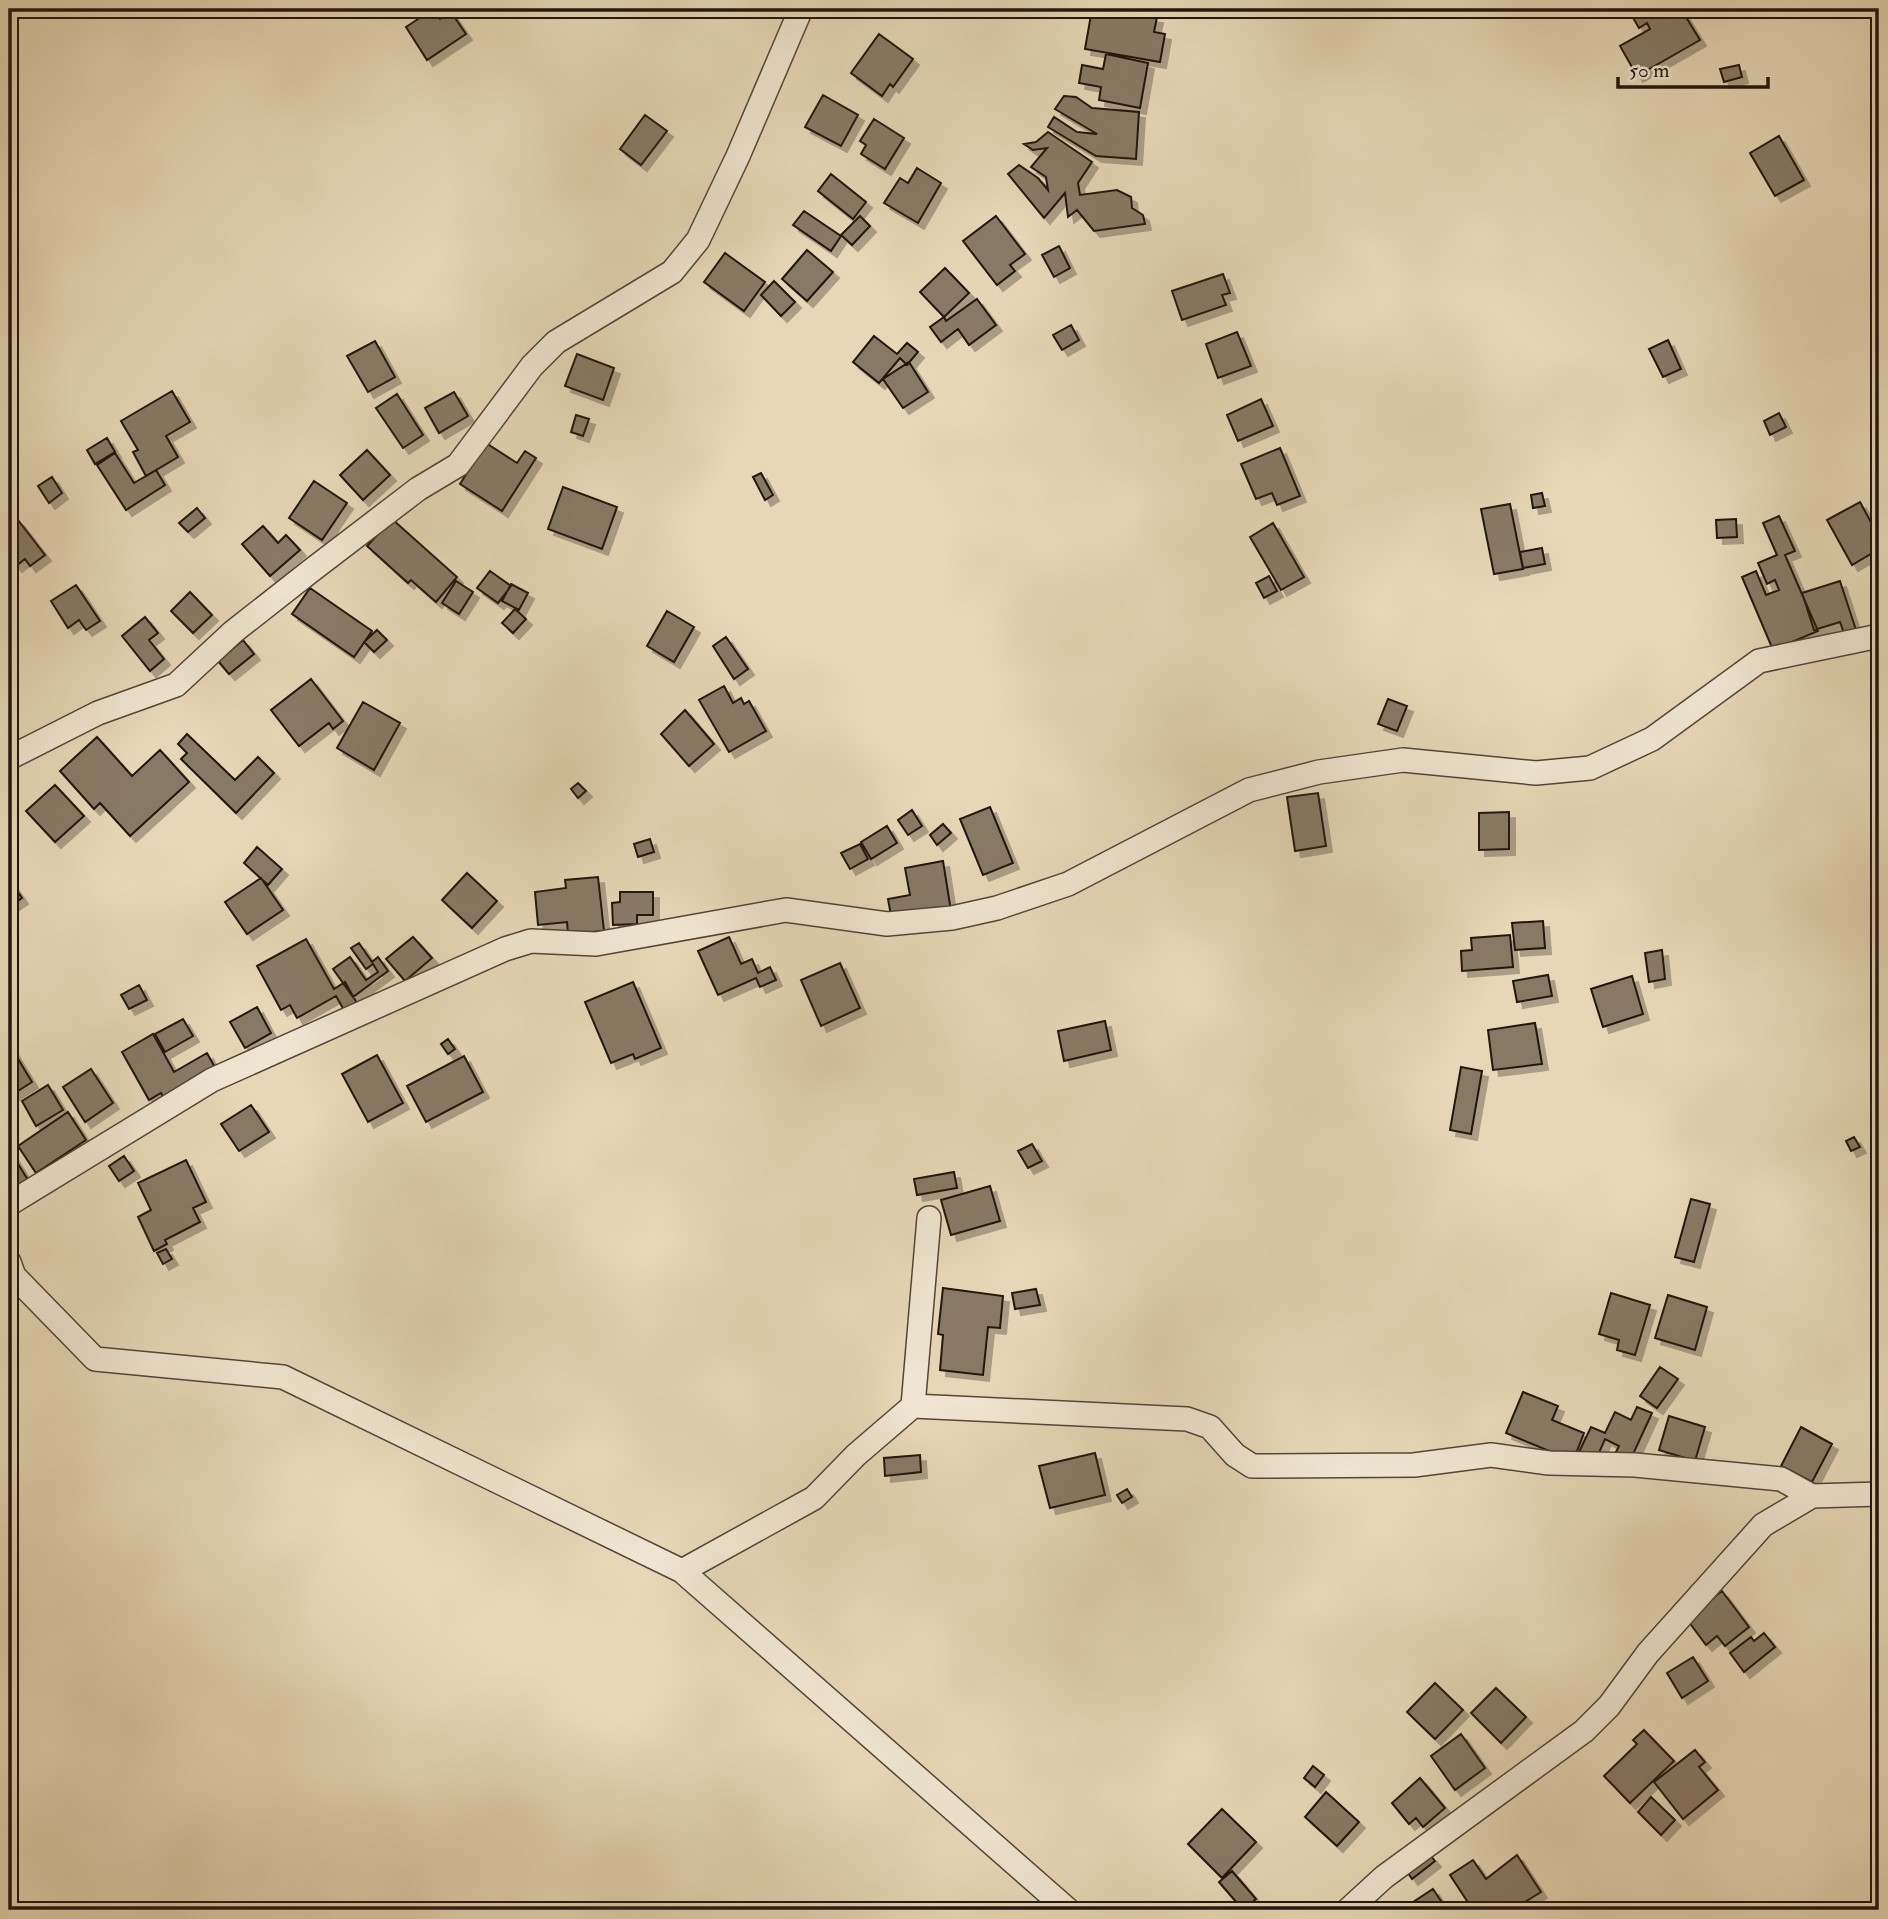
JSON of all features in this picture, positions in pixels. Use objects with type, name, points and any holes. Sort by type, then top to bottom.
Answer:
[{"type":"street","points":[[9,758],[98,713],[176,685],[233,632],[312,570],[418,489],[458,465],[532,366],[556,342],[672,272],[698,240],[738,156],[801,9]]},
{"type":"street","points":[[9,1204],[212,1080],[505,948],[531,941],[596,944],[786,910],[887,924],[953,918],[997,908],[1068,884],[1249,790],[1319,772],[1403,760],[1536,773],[1590,768],[1652,739],[1759,662],[1879,636]]},
{"type":"street","points":[[913,1406],[929,1218]]},
{"type":"street","points":[[9,1262],[14,1276],[95,1359],[282,1377],[682,1571],[1068,1910]]},
{"type":"street","points":[[682,1571],[814,1498],[856,1455],[913,1406],[1187,1419],[1210,1427],[1235,1455],[1252,1466],[1414,1465],[1491,1455],[1549,1464],[1635,1465],[1781,1479],[1812,1496]]},
{"type":"street","points":[[1348,1910],[1384,1877],[1584,1731],[1609,1706],[1648,1653],[1763,1525],[1812,1496],[1879,1494]]},
{"type":"building","points":[[433,9],[440,19],[451,12],[466,34],[427,60],[406,27]]},
{"type":"building","points":[[1092,9],[1157,17],[1154,32],[1165,34],[1160,62],[1085,49]]},
{"type":"building","points":[[1628,9],[1681,9],[1700,40],[1637,76],[1620,46],[1650,29],[1647,23],[1639,28]]},
{"type":"building","points":[[879,34],[913,59],[893,87],[890,84],[882,96],[851,73]]},
{"type":"building","points":[[1106,54],[1148,63],[1140,108],[1099,100],[1101,87],[1079,83],[1082,65],[1103,69]]},
{"type":"building","points":[[1739,65],[1742,77],[1724,82],[1720,69]]},
{"type":"building","points":[[823,95],[858,115],[841,146],[805,127]]},
{"type":"building","points":[[1064,96],[1076,97],[1092,108],[1139,112],[1136,159],[1096,156],[1048,127],[1054,117],[1077,132],[1097,134],[1055,109]]},
{"type":"building","points":[[645,115],[667,131],[641,165],[620,149]]},
{"type":"building","points":[[874,119],[904,138],[885,169],[861,154],[866,145],[860,141]]},
{"type":"building","points":[[1048,132],[1092,162],[1078,183],[1080,195],[1117,190],[1131,197],[1132,208],[1143,215],[1145,224],[1094,231],[1077,210],[1068,217],[1065,193],[1044,218],[1008,174],[1019,165],[1038,178],[1048,190],[1046,177],[1031,167],[1047,148],[1033,150],[1024,144],[1036,142]]},
{"type":"building","points":[[1779,136],[1804,180],[1775,196],[1750,153]]},
{"type":"building","points":[[917,168],[941,183],[918,223],[884,203],[900,178],[908,183]]},
{"type":"building","points":[[831,174],[866,202],[853,219],[818,191]]},
{"type":"building","points":[[804,211],[841,236],[831,251],[793,225]]},
{"type":"building","points":[[860,216],[870,226],[852,245],[841,235]]},
{"type":"building","points":[[996,216],[1025,254],[1010,265],[1015,271],[997,285],[963,241]]},
{"type":"building","points":[[1059,246],[1070,268],[1054,277],[1042,255]]},
{"type":"building","points":[[807,250],[833,272],[807,301],[782,279]]},
{"type":"building","points":[[725,253],[765,282],[744,311],[704,282]]},
{"type":"building","points":[[945,268],[969,293],[944,317],[920,292]]},
{"type":"building","points":[[1223,274],[1230,293],[1222,295],[1226,305],[1182,320],[1172,291]]},
{"type":"building","points":[[774,281],[795,302],[781,316],[761,295]]},
{"type":"building","points":[[977,299],[996,325],[969,345],[958,329],[941,342],[930,327],[944,317],[946,321]]},
{"type":"building","points":[[1071,325],[1079,340],[1062,350],[1053,335]]},
{"type":"building","points":[[1237,332],[1251,366],[1218,378],[1206,344]]},
{"type":"building","points":[[874,336],[897,354],[907,343],[918,352],[907,365],[900,358],[879,383],[853,362]]},
{"type":"building","points":[[1668,340],[1681,369],[1663,377],[1649,349]]},
{"type":"building","points":[[375,341],[395,377],[368,392],[347,356]]},
{"type":"building","points":[[577,354],[614,368],[603,400],[565,386]]},
{"type":"building","points":[[909,362],[928,392],[903,408],[883,379]]},
{"type":"building","points":[[172,391],[190,422],[166,436],[178,457],[146,476],[133,452],[138,450],[121,421]]},
{"type":"building","points":[[454,392],[468,416],[439,433],[425,408]]},
{"type":"building","points":[[397,394],[423,435],[403,448],[376,408]]},
{"type":"building","points":[[1261,399],[1273,426],[1238,441],[1227,415]]},
{"type":"building","points":[[1779,413],[1786,427],[1770,435],[1764,421]]},
{"type":"building","points":[[576,415],[589,419],[583,436],[571,432]]},
{"type":"building","points":[[107,438],[115,452],[95,464],[87,450]]},
{"type":"building","points":[[486,443],[517,463],[525,451],[536,458],[502,511],[460,484]]},
{"type":"building","points":[[1280,448],[1300,496],[1277,505],[1272,493],[1256,499],[1241,464]]},
{"type":"building","points":[[367,450],[390,475],[363,500],[340,475]]},
{"type":"building","points":[[115,453],[134,483],[156,470],[165,485],[126,510],[97,465]]},
{"type":"building","points":[[761,473],[773,495],[765,500],[753,477]]},
{"type":"building","points":[[52,477],[62,493],[49,503],[38,486]]},
{"type":"building","points":[[314,481],[347,503],[322,540],[289,518]]},
{"type":"building","points":[[563,487],[617,507],[602,549],[548,529]]},
{"type":"building","points":[[1542,493],[1545,506],[1533,508],[1531,495]]},
{"type":"building","points":[[1860,502],[1879,537],[1879,549],[1852,565],[1827,520]]},
{"type":"building","points":[[1510,504],[1523,569],[1494,574],[1481,509]]},
{"type":"building","points":[[197,508],[205,518],[188,532],[179,523]]},
{"type":"building","points":[[1779,516],[1795,551],[1785,555],[1818,631],[1773,650],[1742,577],[1756,571],[1766,595],[1779,590],[1775,580],[1767,584],[1758,563],[1777,555],[1763,523]]},
{"type":"building","points":[[392,519],[457,577],[436,602],[411,580],[408,583],[367,546]]},
{"type":"building","points":[[1736,519],[1737,537],[1717,538],[1716,520]]},
{"type":"building","points":[[18,520],[45,555],[30,566],[25,559],[16,566],[9,557],[9,526]]},
{"type":"building","points":[[1273,523],[1304,577],[1281,590],[1250,537]]},
{"type":"building","points":[[263,526],[278,543],[286,535],[300,550],[270,576],[242,544]]},
{"type":"building","points":[[1542,548],[1545,564],[1523,568],[1520,552]]},
{"type":"building","points":[[490,571],[511,586],[498,603],[477,588]]},
{"type":"building","points":[[1269,576],[1277,591],[1264,598],[1256,583]]},
{"type":"building","points":[[456,581],[473,592],[459,614],[442,603]]},
{"type":"building","points":[[1840,581],[1857,633],[1845,636],[1840,622],[1814,630],[1802,593]]},
{"type":"building","points":[[511,584],[528,593],[519,610],[502,601]]},
{"type":"building","points":[[76,585],[100,621],[86,630],[79,620],[68,628],[51,601]]},
{"type":"building","points":[[310,588],[372,631],[354,657],[292,614]]},
{"type":"building","points":[[190,592],[212,615],[193,633],[171,611]]},
{"type":"building","points":[[515,609],[526,619],[513,633],[502,623]]},
{"type":"building","points":[[667,611],[694,627],[674,662],[647,646]]},
{"type":"building","points":[[145,617],[158,633],[149,640],[164,659],[150,671],[122,636]]},
{"type":"building","points":[[377,630],[387,640],[374,652],[364,642]]},
{"type":"building","points":[[726,637],[748,669],[734,679],[713,646]]},
{"type":"building","points":[[243,640],[254,654],[229,674],[218,661]]},
{"type":"building","points":[[311,679],[343,721],[333,729],[329,723],[299,746],[271,710]]},
{"type":"building","points":[[724,686],[733,703],[741,698],[744,704],[749,701],[766,731],[729,752],[699,700]]},
{"type":"building","points":[[1388,699],[1407,706],[1397,731],[1378,724]]},
{"type":"building","points":[[363,702],[400,723],[374,770],[337,748]]},
{"type":"building","points":[[685,710],[714,744],[689,766],[661,734]]},
{"type":"building","points":[[187,734],[235,780],[258,757],[274,773],[236,813],[181,759],[187,753],[178,744]]},
{"type":"building","points":[[97,737],[132,776],[160,750],[189,782],[130,836],[100,803],[94,809],[60,771]]},
{"type":"building","points":[[578,783],[586,791],[578,798],[571,789]]},
{"type":"building","points":[[55,785],[84,816],[55,842],[26,811]]},
{"type":"building","points":[[1318,793],[1326,846],[1295,851],[1287,797]]},
{"type":"building","points":[[990,807],[1013,863],[983,875],[960,819]]},
{"type":"building","points":[[912,810],[922,826],[908,835],[898,820]]},
{"type":"building","points":[[1509,812],[1509,849],[1479,850],[1479,813]]},
{"type":"building","points":[[943,824],[951,833],[937,845],[930,835]]},
{"type":"building","points":[[887,826],[897,843],[871,859],[861,842]]},
{"type":"building","points":[[650,839],[654,852],[638,857],[634,844]]},
{"type":"building","points":[[860,844],[868,859],[850,869],[841,853]]},
{"type":"building","points":[[257,847],[282,869],[268,885],[244,863]]},
{"type":"building","points":[[943,861],[951,911],[892,921],[888,899],[910,895],[905,868]]},
{"type":"building","points":[[467,873],[497,901],[472,928],[442,900]]},
{"type":"building","points":[[598,877],[604,931],[568,934],[567,922],[538,925],[535,892],[566,888],[565,880]]},
{"type":"building","points":[[261,878],[283,910],[247,934],[225,902]]},
{"type":"building","points":[[9,879],[22,898],[9,907]]},
{"type":"building","points":[[620,892],[653,892],[653,915],[637,915],[637,924],[613,925],[612,903],[620,902]]},
{"type":"building","points":[[1543,921],[1545,948],[1515,950],[1512,923]]},
{"type":"building","points":[[1510,935],[1513,967],[1462,971],[1461,951],[1472,950],[1471,938]]},
{"type":"building","points":[[413,937],[432,958],[405,981],[386,959]]},
{"type":"building","points":[[729,937],[741,964],[752,959],[758,973],[770,967],[776,980],[760,987],[756,978],[718,995],[698,951]]},
{"type":"building","points":[[306,939],[334,989],[345,982],[358,1005],[345,1012],[336,996],[297,1018],[290,1005],[281,1010],[257,966]]},
{"type":"building","points":[[359,943],[372,962],[378,957],[388,971],[353,997],[333,969],[350,957],[366,980],[378,972],[373,964],[366,969],[351,948]]},
{"type":"building","points":[[1662,950],[1665,979],[1649,982],[1645,953]]},
{"type":"building","points":[[840,963],[860,1008],[821,1026],[801,980]]},
{"type":"building","points":[[1548,975],[1552,996],[1517,1002],[1513,981]]},
{"type":"building","points":[[1632,976],[1643,1014],[1603,1027],[1591,989]]},
{"type":"building","points":[[633,982],[661,1048],[635,1059],[633,1054],[611,1063],[585,1002]]},
{"type":"building","points":[[139,985],[147,1000],[129,1009],[121,995]]},
{"type":"building","points":[[257,1007],[271,1033],[245,1048],[230,1022]]},
{"type":"building","points":[[183,1019],[193,1036],[165,1052],[155,1034]]},
{"type":"building","points":[[1105,1021],[1111,1050],[1064,1061],[1058,1031]]},
{"type":"building","points":[[1535,1023],[1542,1064],[1493,1070],[1488,1030]]},
{"type":"building","points":[[153,1034],[174,1072],[207,1053],[217,1071],[165,1101],[161,1093],[149,1100],[122,1052]]},
{"type":"building","points":[[448,1039],[455,1049],[448,1054],[441,1044]]},
{"type":"building","points":[[9,1044],[32,1082],[10,1096],[9,1094]]},
{"type":"building","points":[[377,1055],[403,1103],[368,1122],[342,1074]]},
{"type":"building","points":[[464,1056],[483,1092],[426,1122],[407,1086]]},
{"type":"building","points":[[1461,1067],[1482,1071],[1471,1134],[1450,1130]]},
{"type":"building","points":[[91,1069],[113,1103],[85,1122],[63,1087]]},
{"type":"building","points":[[48,1085],[63,1110],[36,1126],[22,1101]]},
{"type":"building","points":[[251,1105],[269,1132],[239,1151],[221,1124]]},
{"type":"building","points":[[68,1112],[86,1140],[36,1173],[18,1146]]},
{"type":"building","points":[[1854,1137],[1860,1147],[1851,1151],[1846,1141]]},
{"type":"building","points":[[1032,1144],[1042,1161],[1028,1168],[1018,1151]]},
{"type":"building","points":[[9,1152],[28,1180],[9,1192]]},
{"type":"building","points":[[124,1156],[134,1171],[119,1181],[109,1166]]},
{"type":"building","points":[[186,1160],[206,1202],[193,1208],[200,1222],[165,1240],[167,1244],[154,1251],[138,1217],[151,1210],[138,1183]]},
{"type":"building","points":[[954,1172],[957,1188],[917,1195],[914,1179]]},
{"type":"building","points":[[990,1186],[1000,1221],[951,1235],[941,1200]]},
{"type":"building","points":[[1691,1199],[1710,1204],[1694,1262],[1675,1257]]},
{"type":"building","points":[[166,1249],[172,1259],[163,1264],[157,1253]]},
{"type":"building","points":[[943,1288],[1003,1296],[1000,1328],[988,1327],[983,1375],[940,1370],[943,1335],[938,1334]]},
{"type":"building","points":[[1036,1289],[1040,1305],[1015,1309],[1012,1293]]},
{"type":"building","points":[[1611,1293],[1650,1305],[1635,1355],[1617,1350],[1619,1340],[1599,1334]]},
{"type":"building","points":[[1668,1295],[1707,1307],[1695,1350],[1655,1338]]},
{"type":"building","points":[[1660,1367],[1678,1379],[1657,1408],[1640,1396]]},
{"type":"building","points":[[1523,1392],[1558,1406],[1552,1420],[1584,1433],[1573,1461],[1506,1433]]},
{"type":"building","points":[[1637,1407],[1652,1413],[1629,1463],[1614,1456],[1619,1446],[1605,1439],[1595,1462],[1578,1454],[1591,1427],[1605,1433],[1615,1412],[1631,1420]]},
{"type":"building","points":[[1669,1416],[1705,1427],[1695,1461],[1659,1450]]},
{"type":"building","points":[[1801,1427],[1832,1444],[1812,1482],[1781,1466]]},
{"type":"building","points":[[1095,1453],[1105,1495],[1050,1508],[1039,1466]]},
{"type":"building","points":[[920,1455],[921,1472],[885,1476],[884,1458]]},
{"type":"building","points":[[1127,1489],[1132,1497],[1122,1503],[1117,1495]]},
{"type":"building","points":[[1722,1591],[1749,1627],[1725,1646],[1717,1636],[1706,1645],[1686,1618]]},
{"type":"building","points":[[1764,1633],[1775,1647],[1744,1672],[1730,1653],[1751,1637],[1754,1641]]},
{"type":"building","points":[[1693,1657],[1708,1681],[1682,1698],[1667,1673]]},
{"type":"building","points":[[1435,1683],[1463,1710],[1435,1739],[1407,1712]]},
{"type":"building","points":[[1496,1688],[1526,1717],[1501,1743],[1471,1713]]},
{"type":"building","points":[[1644,1730],[1674,1761],[1630,1803],[1604,1776],[1637,1744],[1633,1740]]},
{"type":"building","points":[[1461,1734],[1485,1768],[1455,1790],[1431,1756]]},
{"type":"building","points":[[1695,1750],[1705,1762],[1699,1767],[1718,1790],[1683,1819],[1654,1782]]},
{"type":"building","points":[[1313,1766],[1324,1775],[1315,1787],[1304,1778]]},
{"type":"building","points":[[1420,1778],[1445,1808],[1423,1827],[1416,1818],[1409,1824],[1392,1803]]},
{"type":"building","points":[[1326,1792],[1359,1822],[1337,1846],[1305,1817]]},
{"type":"building","points":[[1651,1797],[1675,1820],[1661,1835],[1638,1812]]},
{"type":"building","points":[[1222,1809],[1256,1842],[1222,1878],[1188,1844]]},
{"type":"building","points":[[1517,1855],[1541,1892],[1512,1910],[1473,1910],[1450,1875],[1473,1860],[1486,1879]]},
{"type":"building","points":[[1431,1856],[1435,1861],[1412,1879],[1408,1873]]},
{"type":"building","points":[[1232,1871],[1256,1899],[1243,1910],[1219,1882]]},
{"type":"building","points":[[1433,1889],[1447,1910],[1409,1910],[1407,1906]]}]
